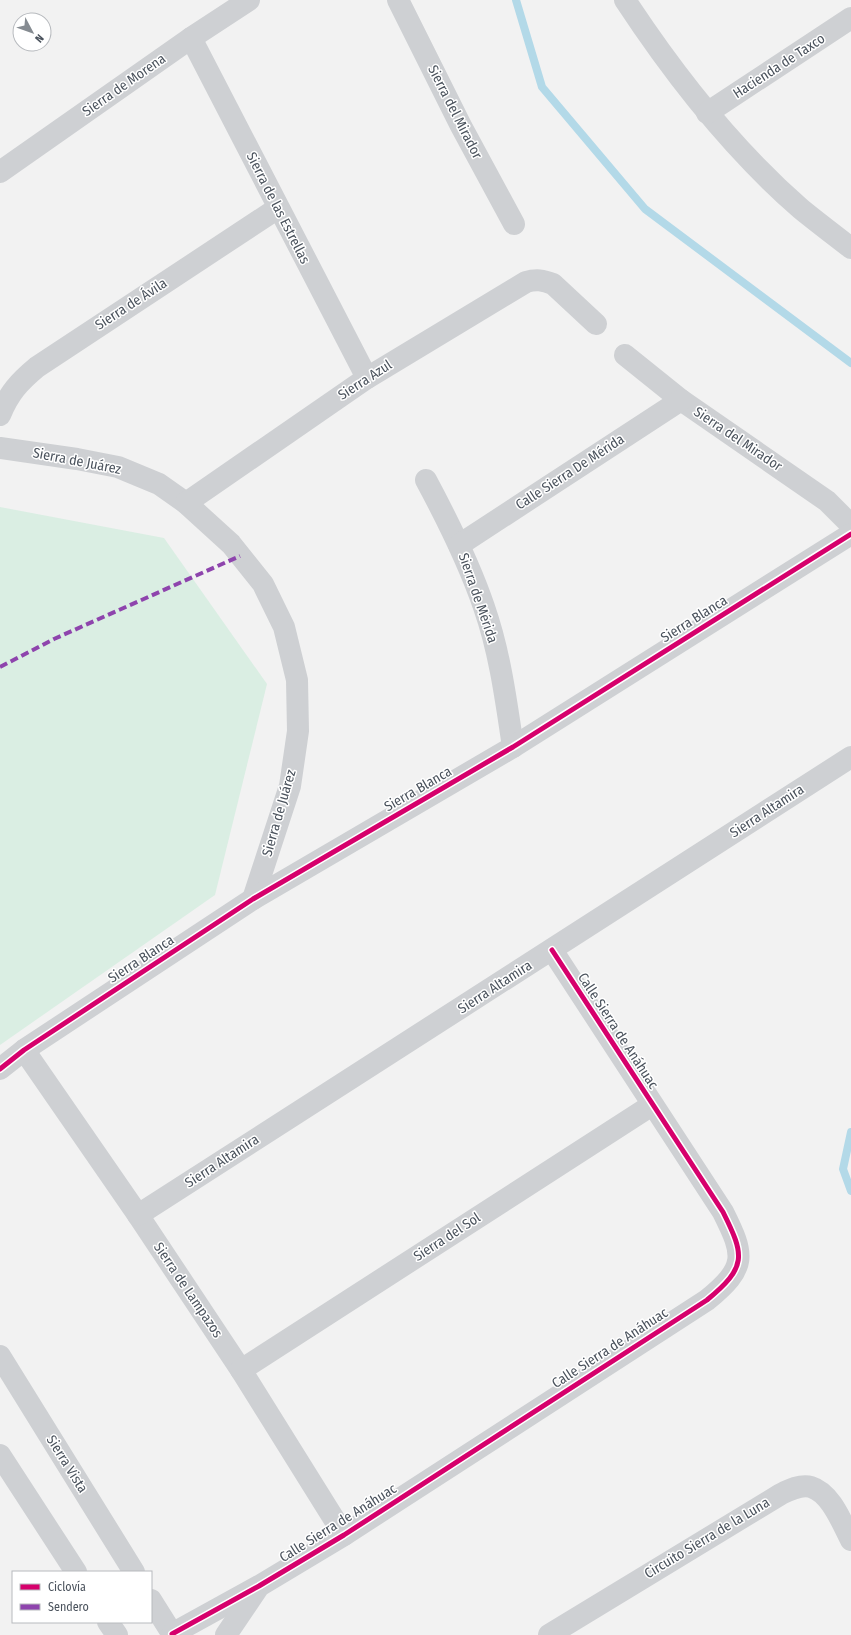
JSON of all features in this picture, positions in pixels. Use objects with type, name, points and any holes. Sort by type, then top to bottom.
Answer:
[{"type":"street","name":"Sierra de Morena","points":[[0,172],[191,38],[249,0]]},
{"type":"street","name":"Sierra del Mirador","points":[[398,0],[461,126],[514,224]]},
{"type":"street","points":[[626,0],[643,27],[707,113],[801,209],[851,248]]},
{"type":"street","name":"Hacienda de Taxco","points":[[707,113],[851,18]]},
{"type":"street","name":"Sierra de las Estrellas","points":[[191,38],[367,378]]},
{"type":"street","name":"Sierra de Ávila","points":[[0,415],[6,400],[20,381],[37,367],[278,208]]},
{"type":"street","name":"Sierra Azul","points":[[186,503],[367,378],[526,282],[544,280],[553,284],[596,324]]},
{"type":"street","name":"Sierra del Mirador","points":[[625,355],[681,400],[827,501],[851,525]]},
{"type":"street","name":"Calle Sierra De Mérida","points":[[459,545],[681,400]]},
{"type":"street","name":"Sierra de Juárez","points":[[0,448],[77,459],[118,467],[159,484],[186,503],[231,544],[263,584],[284,627],[297,680],[298,731],[290,786],[253,899]]},
{"type":"street","name":"Sierra de Mérida","points":[[426,480],[459,545],[484,607],[502,677],[513,748]]},
{"type":"street","name":"Sierra Blanca","points":[[0,1069],[24,1050],[253,899],[513,748],[851,534]]},
{"type":"street","name":"Sierra Altamira","points":[[138,1215],[851,757]]},
{"type":"street","name":"Calle Sierra de Anáhuac","points":[[172,1635],[259,1586],[344,1535],[707,1300],[724,1286],[734,1274],[739,1261],[738,1248],[734,1235],[723,1212],[552,950]]},
{"type":"street","name":"Sierra de Lampazos","points":[[24,1050],[138,1215],[241,1370],[344,1535]]},
{"type":"street","name":"Sierra del Sol","points":[[241,1370],[652,1105]]},
{"type":"street","name":"Sierra Vista","points":[[0,1356],[133,1571]]},
{"type":"street","points":[[0,1454],[75,1571]]},
{"type":"street","name":"Circuito Sierra de la Luna","points":[[549,1635],[791,1489],[809,1486],[822,1494],[831,1504],[851,1540]]},
{"type":"street","name":"Calle Sierra de Anáhuac","points":[[226,1635],[259,1586]]},
{"type":"street","points":[[152,1602],[172,1635]]},
{"type":"street","points":[[100,1623],[104,1635]]},
{"type":"street","points":[[109,1623],[117,1635]]},
{"type":"green space","points":[[0,507],[164,538],[267,684],[215,895],[0,1045]]},
{"type":"waterway","points":[[516,0],[542,87],[645,209],[851,363]]},
{"type":"waterway","points":[[851,1132],[843,1169],[851,1191]]},
{"type":"marked path","points":[[0,667],[54,639],[240,556]]},
{"type":"cycle path","points":[[0,1069],[24,1050],[253,899],[513,747],[851,534]]},
{"type":"cycle path","points":[[172,1634],[259,1586],[344,1535],[707,1300],[720,1289],[735,1269],[738,1260],[738,1250],[723,1212],[552,950]]}]
